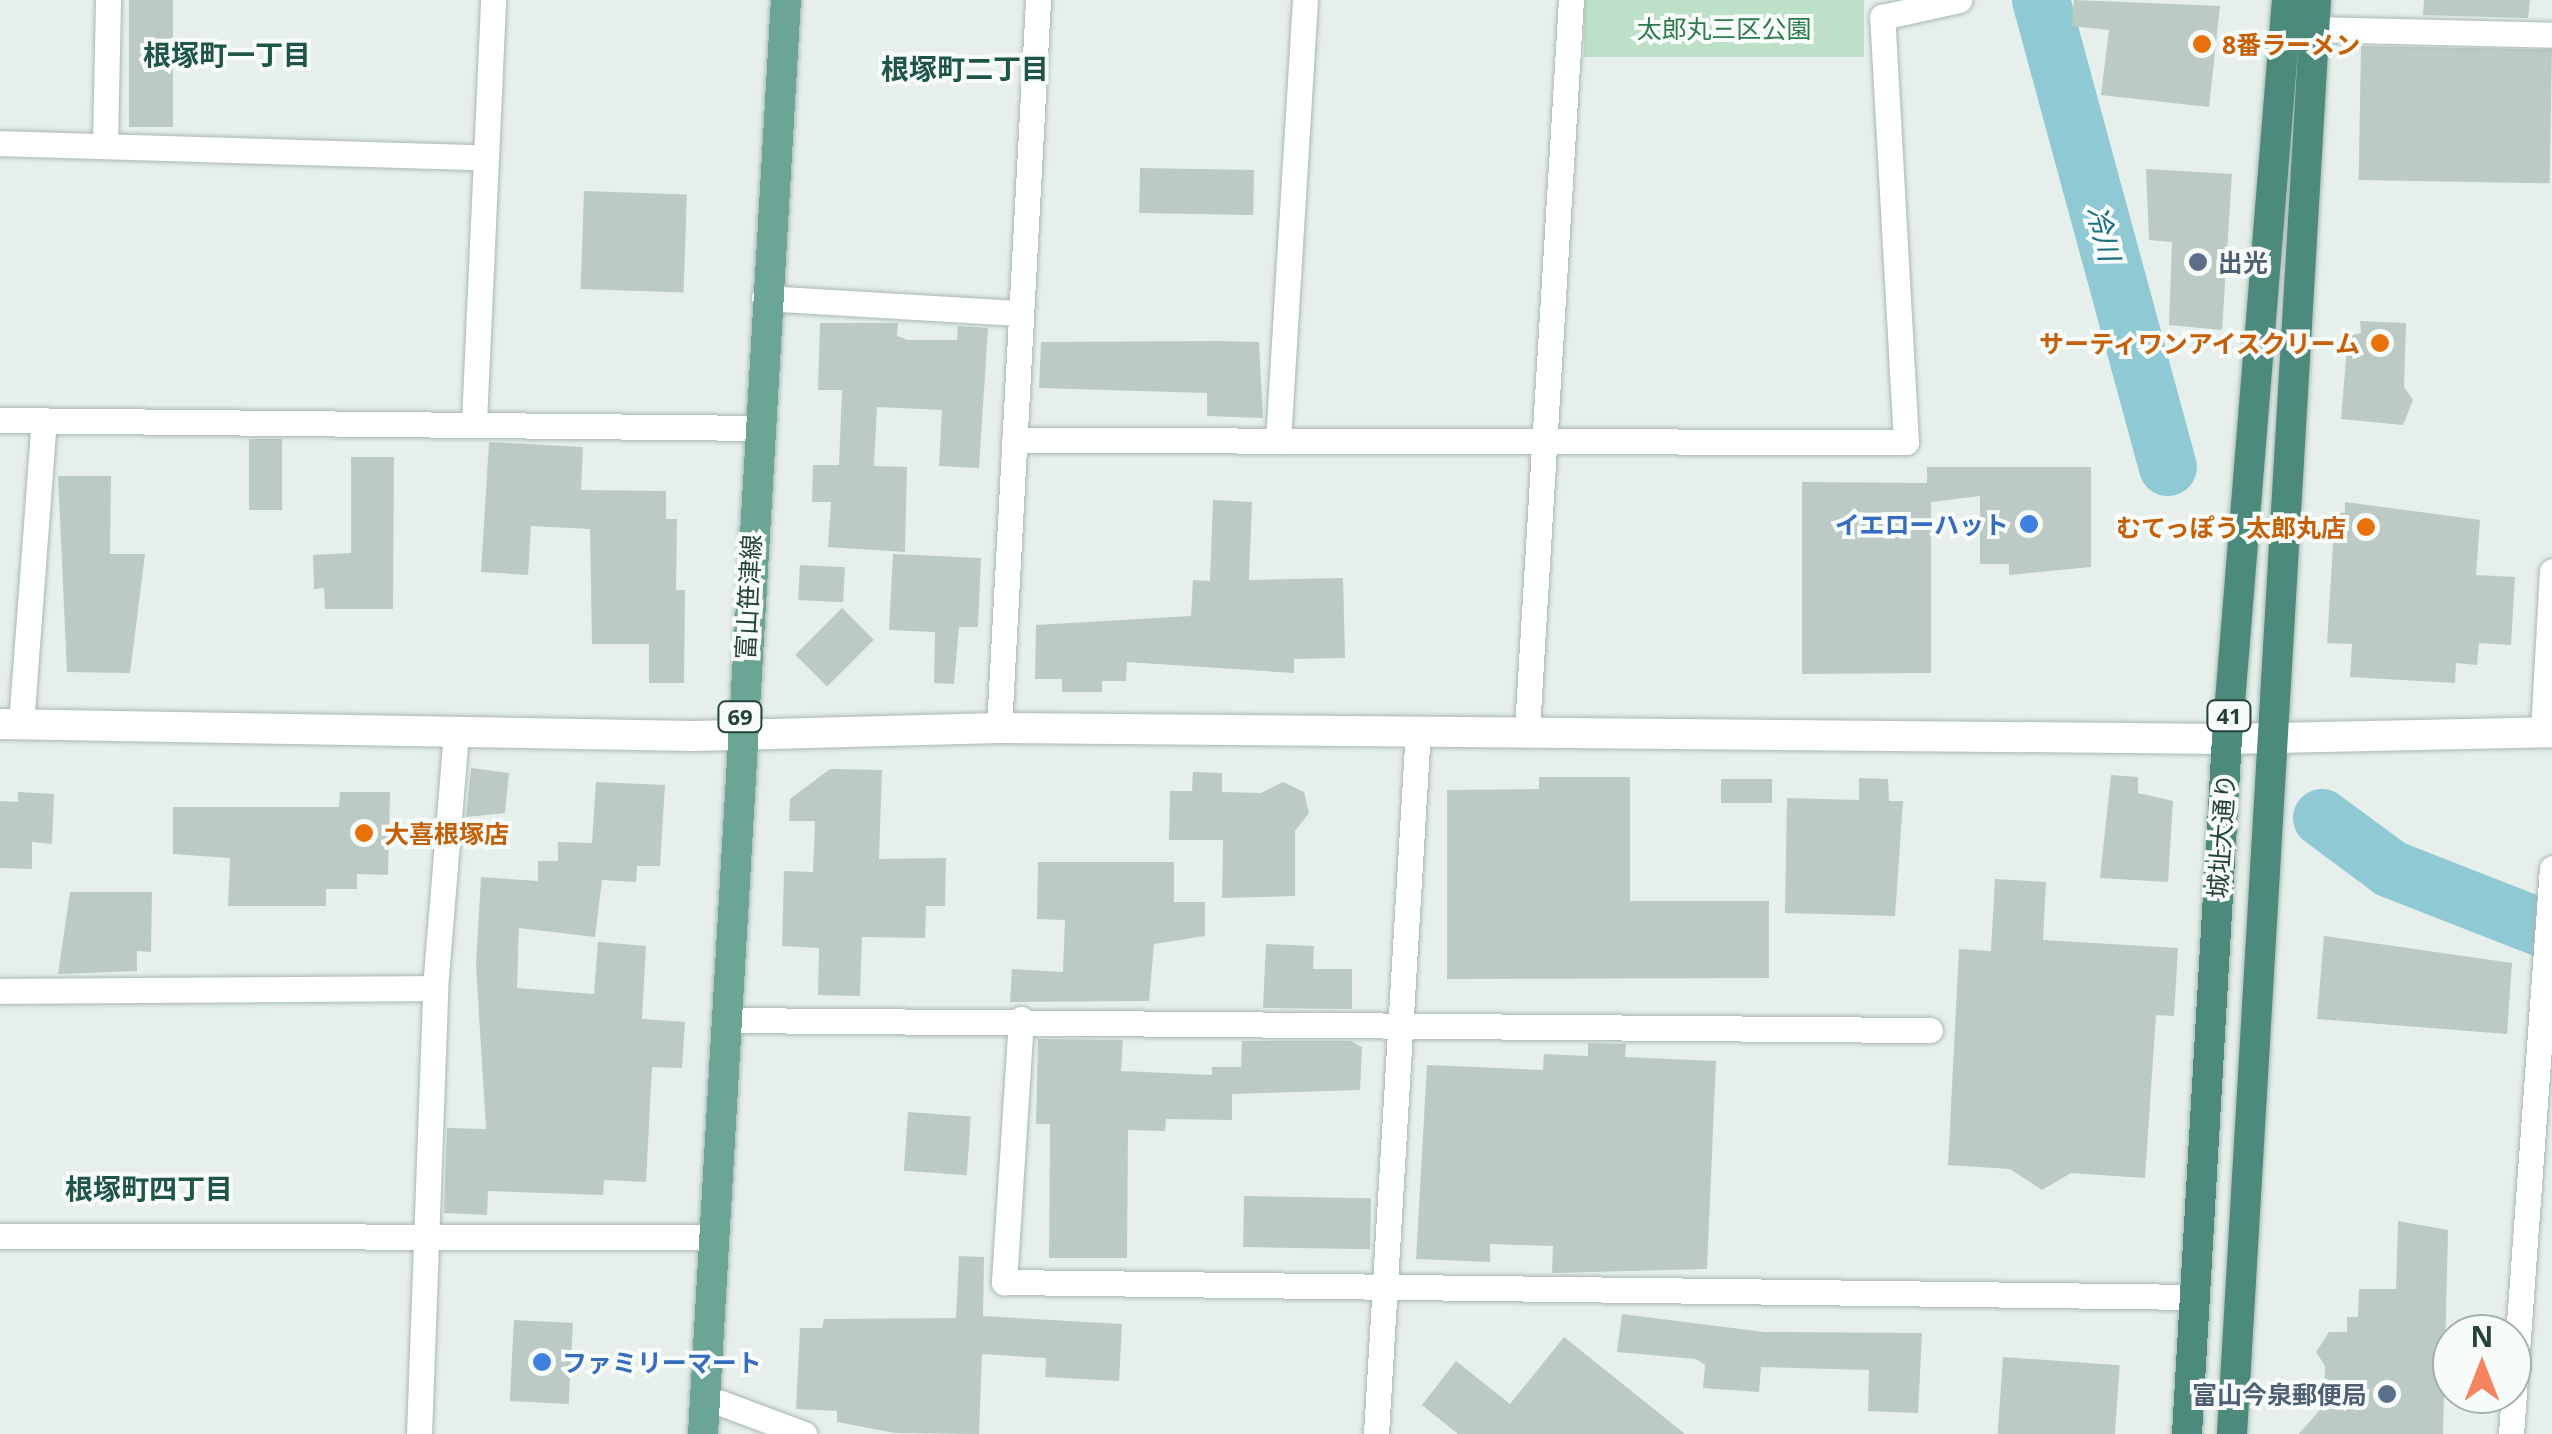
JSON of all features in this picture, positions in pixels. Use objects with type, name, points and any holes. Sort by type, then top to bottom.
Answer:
[{"type":"highway","name":"城址大通り","points":[[2187,1434],[2227,739],[2286,0]]},
{"type":"highway","name":"城址大通り","points":[[2232,1434],[2277,738],[2315,15]]},
{"type":"main road","name":"富山笹津線","points":[[703,1434],[764,298],[786,0]]},
{"type":"street","points":[[106,144],[108,0]]},
{"type":"street","points":[[474,422],[493,0]]},
{"type":"street","points":[[999,728],[1018,313],[1038,0]]},
{"type":"street","points":[[1278,441],[1305,0]]},
{"type":"street","points":[[1526,729],[1547,445],[1570,0]]},
{"type":"street","points":[[1014,440],[1547,445],[1906,442],[1881,9],[1959,0]]},
{"type":"street","points":[[2315,15],[2552,35]]},
{"type":"street","points":[[0,143],[483,156]]},
{"type":"street","points":[[764,298],[1018,313]]},
{"type":"street","points":[[0,420],[474,422],[758,428]]},
{"type":"street","points":[[44,421],[10,724],[739,736],[999,728],[1526,729],[2227,739],[2548,732],[2552,570]]},
{"type":"street","points":[[1376,1434],[1418,730]]},
{"type":"street","points":[[419,1434],[435,988],[456,734]]},
{"type":"street","points":[[2511,1434],[2552,868]]},
{"type":"street","points":[[0,990],[435,988]]},
{"type":"street","points":[[725,1020],[1930,1030]]},
{"type":"street","points":[[1020,1020],[1004,1282],[2195,1297]]},
{"type":"street","points":[[0,1236],[714,1237]]},
{"type":"street","points":[[705,1396],[804,1434]]},
{"type":"green space","name":"太郎丸三区公園","points":[[1584,0],[1864,0],[1864,57],[1584,57]]},
{"type":"building","points":[[129,0],[173,0],[173,127],[129,127]]},
{"type":"building","points":[[2074,0],[2220,6],[2209,107],[2101,95],[2109,30],[2072,26]]},
{"type":"building","points":[[2424,0],[2530,0],[2528,18],[2423,15]]},
{"type":"building","points":[[2361,46],[2552,49],[2550,183],[2359,180]]},
{"type":"building","points":[[1140,168],[1254,170],[1253,215],[1139,213]]},
{"type":"building","points":[[2146,169],[2232,174],[2222,330],[2169,325],[2172,242],[2149,240]]},
{"type":"building","points":[[584,191],[687,195],[684,293],[581,289]]},
{"type":"building","points":[[2360,321],[2406,323],[2404,387],[2413,400],[2403,425],[2341,419],[2348,336],[2361,333]]},
{"type":"building","points":[[820,323],[898,323],[897,336],[908,340],[957,340],[958,326],[988,328],[979,468],[939,466],[942,410],[877,407],[874,466],[907,467],[905,552],[828,547],[831,502],[812,502],[813,465],[839,465],[842,390],[818,390]]},
{"type":"building","points":[[1041,342],[1259,342],[1263,418],[1207,416],[1207,393],[1039,388]]},
{"type":"building","points":[[249,439],[282,439],[282,510],[249,510]]},
{"type":"building","points":[[489,442],[583,447],[581,490],[666,491],[666,519],[677,519],[676,590],[685,590],[684,683],[649,683],[649,644],[592,644],[590,529],[531,526],[528,575],[481,572]]},
{"type":"building","points":[[351,457],[394,457],[393,609],[325,609],[324,588],[314,589],[313,555],[351,553]]},
{"type":"building","points":[[1927,467],[2091,467],[2091,567],[2009,575],[2009,564],[1980,564],[1980,496],[1931,502],[1931,673],[1802,674],[1802,482],[1927,483]]},
{"type":"building","points":[[58,476],[111,476],[110,554],[145,554],[130,673],[67,672]]},
{"type":"building","points":[[1213,500],[1252,502],[1249,580],[1343,578],[1345,658],[1294,659],[1294,673],[1127,662],[1126,681],[1102,681],[1102,692],[1062,692],[1062,679],[1035,679],[1036,625],[1191,616],[1193,580],[1210,581]]},
{"type":"building","points":[[2345,502],[2480,520],[2476,575],[2515,577],[2511,645],[2479,643],[2477,665],[2456,663],[2455,683],[2350,677],[2352,644],[2327,643],[2335,512],[2345,513]]},
{"type":"building","points":[[893,554],[981,558],[978,627],[959,627],[954,684],[934,683],[935,632],[889,630]]},
{"type":"building","points":[[800,565],[845,567],[843,602],[798,600]]},
{"type":"building","points":[[842,608],[874,640],[827,686],[795,655]]},
{"type":"building","points":[[471,768],[509,773],[505,813],[466,817]]},
{"type":"building","points":[[830,769],[882,770],[879,859],[946,858],[945,906],[926,906],[925,938],[862,937],[860,996],[818,995],[819,948],[782,946],[784,871],[813,872],[815,821],[789,821],[790,799]]},
{"type":"building","points":[[1193,772],[1222,773],[1222,792],[1261,793],[1283,782],[1304,792],[1309,813],[1295,831],[1295,896],[1222,898],[1223,840],[1169,840],[1170,791],[1192,791]]},
{"type":"building","points":[[2111,775],[2138,777],[2138,793],[2173,801],[2168,882],[2100,878]]},
{"type":"building","points":[[1539,777],[1630,777],[1630,901],[1769,901],[1769,978],[1447,979],[1447,790],[1539,789]]},
{"type":"building","points":[[1859,778],[1888,779],[1889,801],[1903,801],[1895,916],[1785,913],[1787,798],[1859,800]]},
{"type":"building","points":[[1721,779],[1772,779],[1772,803],[1721,803]]},
{"type":"building","points":[[596,782],[665,785],[660,866],[637,866],[636,882],[602,880],[595,937],[519,928],[517,988],[594,994],[598,942],[646,946],[642,1019],[685,1022],[682,1068],[652,1067],[646,1182],[604,1180],[603,1195],[488,1191],[487,1215],[444,1213],[447,1128],[486,1129],[476,965],[481,877],[538,881],[538,861],[558,861],[558,842],[592,843]]},
{"type":"building","points":[[18,792],[54,794],[52,844],[32,842],[32,869],[0,868],[0,801],[18,802]]},
{"type":"building","points":[[340,792],[390,792],[388,875],[357,874],[357,889],[326,889],[326,906],[228,906],[230,858],[173,854],[173,807],[339,807]]},
{"type":"building","points":[[1038,862],[1174,862],[1174,902],[1205,902],[1205,936],[1154,944],[1149,1001],[1010,1002],[1012,969],[1063,972],[1065,920],[1037,919]]},
{"type":"building","points":[[1995,879],[2046,882],[2043,940],[2178,948],[2174,1016],[2156,1015],[2145,1178],[2071,1173],[2042,1190],[2010,1169],[1948,1165],[1959,949],[1991,951]]},
{"type":"building","points":[[70,892],[152,892],[151,952],[137,951],[137,971],[58,974]]},
{"type":"building","points":[[2324,936],[2512,963],[2507,1034],[2317,1019]]},
{"type":"building","points":[[1266,944],[1314,946],[1313,969],[1352,969],[1352,1009],[1263,1008]]},
{"type":"building","points":[[1038,1039],[1123,1040],[1121,1071],[1212,1075],[1212,1067],[1241,1067],[1242,1041],[1351,1041],[1362,1047],[1360,1090],[1232,1094],[1232,1120],[1166,1119],[1165,1131],[1128,1130],[1127,1258],[1049,1258],[1050,1124],[1036,1124]]},
{"type":"building","points":[[1588,1043],[1626,1044],[1625,1057],[1716,1061],[1707,1269],[1552,1273],[1553,1246],[1490,1244],[1490,1262],[1416,1259],[1427,1065],[1543,1070],[1544,1054],[1588,1056]]},
{"type":"building","points":[[908,1112],[971,1116],[967,1175],[904,1171]]},
{"type":"building","points":[[1244,1196],[1371,1198],[1370,1249],[1243,1247]]},
{"type":"building","points":[[2398,1221],[2448,1230],[2446,1314],[2432,1314],[2432,1414],[2443,1414],[2443,1434],[2299,1434],[2324,1405],[2325,1366],[2316,1352],[2329,1332],[2347,1332],[2347,1317],[2358,1317],[2359,1289],[2396,1289]]},
{"type":"building","points":[[959,1256],[984,1257],[983,1316],[1122,1324],[1119,1381],[1045,1377],[1046,1358],[982,1354],[979,1434],[895,1433],[837,1422],[837,1411],[796,1409],[800,1328],[822,1328],[824,1319],[956,1318]]},
{"type":"building","points":[[1622,1314],[1764,1332],[1922,1333],[1918,1413],[1868,1411],[1869,1370],[1761,1367],[1759,1392],[1703,1388],[1705,1365],[1696,1359],[1617,1352]]},
{"type":"building","name":"ファミリーマート","points":[[514,1320],[573,1323],[569,1404],[510,1401]]},
{"type":"building","points":[[1564,1337],[1685,1434],[1458,1434],[1422,1405],[1456,1361],[1510,1404]]},
{"type":"building","points":[[2003,1357],[2120,1365],[2115,1434],[1998,1434]]},
{"type":"waterway","name":"冷川","points":[[2041,0],[2168,467]]},
{"type":"waterway","name":"冷川","points":[[2322,818],[2391,869],[2552,932]]},
{"type":"place","name":"8番ラーメン","points":[[2202,44]]},
{"type":"place","name":"出光","points":[[2198,262]]},
{"type":"place","name":"サーティワンアイスクリーム","points":[[2380,343]]},
{"type":"place","name":"イエローハット","points":[[2029,524]]},
{"type":"place","name":"むてっぽう 太郎丸店","points":[[2366,527]]},
{"type":"place","name":"大喜根塚店","points":[[364,833]]},
{"type":"place","name":"ファミリーマート","points":[[542,1362]]},
{"type":"place","name":"富山今泉郵便局","points":[[2387,1394]]},
{"type":"district","name":"根塚町一丁目","points":[[227,54]]},
{"type":"district","name":"根塚町二丁目","points":[[965,68]]},
{"type":"district","name":"根塚町四丁目","points":[[149,1188]]}]
